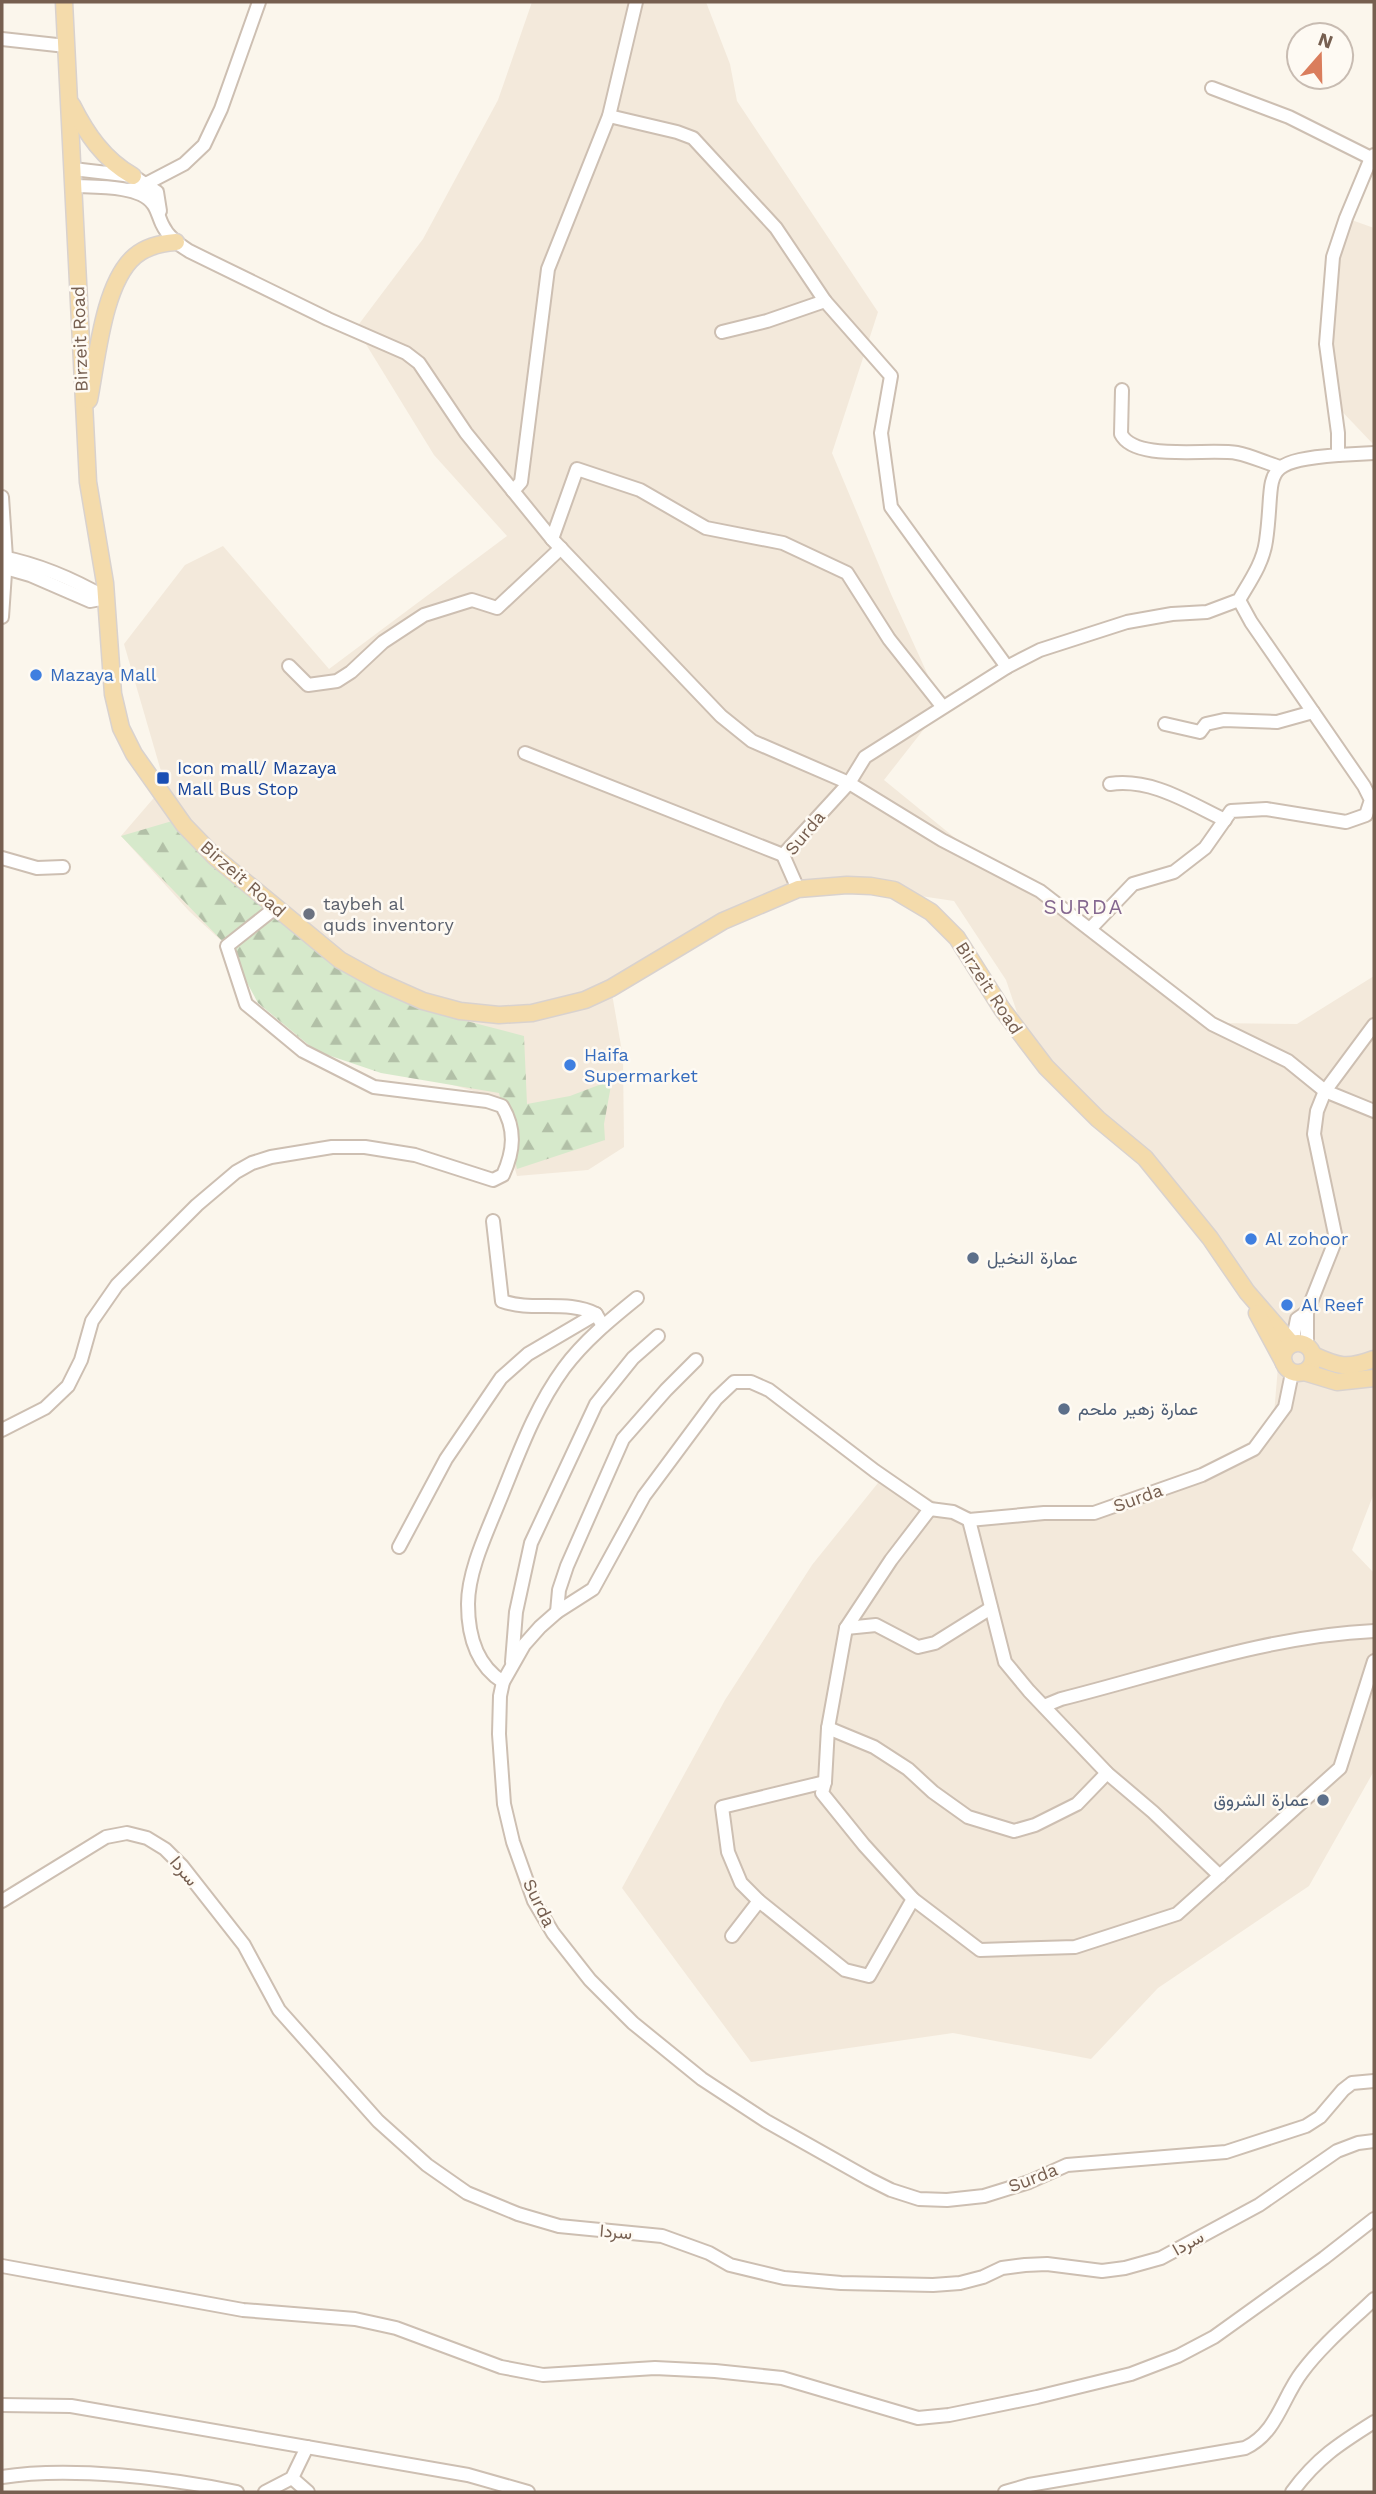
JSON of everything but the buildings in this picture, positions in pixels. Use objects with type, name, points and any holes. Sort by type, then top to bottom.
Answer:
[{"type":"main road","name":"Birzeit Road","points":[[64,2],[88,482],[105,583],[113,694],[121,728],[134,754],[184,825],[215,857],[340,960],[423,1001],[460,1011],[499,1015],[532,1013],[585,1000],[611,988],[723,921],[798,889],[847,885],[894,890],[931,912],[957,938],[1002,1009],[1045,1068],[1144,1158],[1210,1238],[1247,1292]]},
{"type":"main road","points":[[69,99],[103,153],[136,183]]},
{"type":"main road","points":[[84,423],[106,314],[125,267],[135,257],[161,243],[176,242]]},
{"type":"main road","points":[[1247,1292],[1270,1318],[1304,1348],[1337,1366],[1349,1367],[1374,1359]]},
{"type":"main road","points":[[1247,1292],[1294,1369],[1337,1382],[1374,1378]]},
{"type":"main road","points":[[1294,1369],[1313,1362],[1304,1348]]},
{"type":"main road","points":[[1294,1369],[1285,1352],[1304,1348]]},
{"type":"street","points":[[136,183],[184,164],[204,145],[221,109],[259,2]]},
{"type":"street","points":[[513,491],[521,482],[548,269],[609,116],[636,2]]},
{"type":"street","points":[[2,39],[66,46]]},
{"type":"street","points":[[1212,88],[1289,117],[1372,157],[1333,257],[1326,344],[1338,433],[1338,455]]},
{"type":"street","points":[[609,116],[693,138],[776,228],[825,301],[891,376],[881,433],[891,507],[1007,667]]},
{"type":"street","points":[[73,178],[136,183],[157,192],[159,218]]},
{"type":"street","points":[[136,183],[153,203],[164,229],[189,251],[328,319],[406,353],[419,363],[431,377],[466,433],[556,543],[720,716],[741,733],[752,741],[849,783],[942,840],[1040,891],[1212,1024],[1288,1061],[1325,1091],[1374,1111]]},
{"type":"street","points":[[722,332],[767,321],[825,301]]},
{"type":"street","points":[[1122,390],[1121,434],[1122,438],[1133,446],[1160,451],[1238,453],[1280,467]]},
{"type":"street","points":[[1090,929],[1133,884],[1174,872],[1205,848],[1231,811],[1266,809],[1346,821],[1366,815],[1371,800],[1364,786],[1251,622],[1239,600],[1260,563],[1266,542],[1271,481],[1280,467],[1310,457],[1374,453]]},
{"type":"street","points":[[289,666],[308,685],[337,681],[383,642],[424,615],[472,600],[497,608],[556,543],[577,469],[640,491],[706,528],[783,543],[847,573],[889,639],[942,706]]},
{"type":"street","points":[[2,497],[2,617]]},
{"type":"street","points":[[4,563],[88,587],[106,598]]},
{"type":"street","name":"Surda","points":[[798,889],[783,855],[849,783],[865,757],[942,706],[1040,650],[1127,622],[1172,614],[1207,612],[1239,600]]},
{"type":"street","points":[[1165,724],[1200,733],[1206,724],[1224,720],[1277,722],[1313,712]]},
{"type":"street","points":[[525,753],[783,855]]},
{"type":"street","points":[[1110,783],[1155,787],[1225,820]]},
{"type":"street","points":[[2,858],[37,868],[63,867]]},
{"type":"street","points":[[2,1430],[45,1408],[68,1386],[81,1360],[92,1321],[117,1286],[197,1205],[236,1172],[252,1163],[271,1157],[332,1147],[365,1147],[415,1155],[493,1180],[503,1175],[510,1160],[512,1140],[511,1120],[502,1106],[487,1101],[374,1087],[303,1051],[246,1004],[227,946],[275,908]]},
{"type":"street","points":[[1304,1348],[1302,1316],[1334,1244],[1335,1234],[1314,1134],[1317,1111],[1325,1091],[1374,1025]]},
{"type":"street","points":[[493,1221],[502,1301],[515,1306],[582,1308],[599,1320]]},
{"type":"street","points":[[399,1547],[446,1459],[501,1378],[528,1354],[599,1320],[637,1298]]},
{"type":"street","points":[[1270,1318],[1282,1321],[1302,1316]]},
{"type":"street","points":[[503,1682],[490,1674],[474,1647],[469,1626],[468,1601],[478,1554],[530,1426],[548,1390],[599,1320]]},
{"type":"street","points":[[511,1666],[516,1612],[531,1543],[596,1404],[633,1359],[658,1336]]},
{"type":"street","points":[[557,1612],[559,1590],[567,1566],[622,1439],[696,1360]]},
{"type":"street","name":"Surda","points":[[1294,1369],[1285,1407],[1254,1449],[1202,1475],[1094,1513],[1044,1513],[969,1520],[953,1512],[930,1509],[875,1471],[769,1390],[751,1382],[734,1382],[716,1399],[644,1496],[593,1589],[557,1612],[540,1627],[511,1666],[500,1696],[499,1734],[504,1804],[513,1842],[534,1901],[553,1933],[590,1980],[633,2023],[702,2079],[766,2121],[891,2190],[919,2199],[947,2200],[984,2196],[1029,2182],[1067,2165],[1226,2152],[1306,2126],[1320,2117],[1352,2083],[1374,2081]]},
{"type":"street","points":[[930,1509],[891,1560],[846,1628],[828,1728],[822,1793],[913,1899],[980,1951],[1075,1947],[1177,1914],[1340,1768],[1374,1661]]},
{"type":"street","points":[[969,1520],[1005,1662],[1107,1773],[1153,1812],[1220,1876]]},
{"type":"street","points":[[846,1628],[876,1625],[918,1647],[935,1643],[991,1608]]},
{"type":"street","points":[[1044,1706],[1061,1699],[1239,1651],[1303,1637],[1374,1631]]},
{"type":"street","points":[[828,1728],[874,1746],[968,1816],[1014,1831],[1035,1825],[1077,1804],[1107,1773]]},
{"type":"street","points":[[825,1782],[722,1807],[728,1852],[741,1883],[845,1970],[869,1976],[913,1899]]},
{"type":"street","name":"سردا","points":[[2,1901],[106,1837],[127,1833],[147,1838],[165,1849],[182,1866],[244,1945],[279,2010],[378,2121],[427,2165],[467,2193],[518,2214],[559,2226],[662,2236],[709,2253],[730,2265],[783,2278],[933,2285],[960,2283],[1002,2268],[1025,2264],[1102,2271],[1125,2268],[1161,2258],[1259,2205],[1337,2151],[1358,2143],[1374,2141]]},
{"type":"street","points":[[732,1936],[759,1900]]},
{"type":"street","points":[[2,2266],[243,2310],[355,2319],[396,2328],[501,2367],[543,2375],[655,2368],[782,2378],[918,2418],[949,2415],[1050,2394],[1131,2374],[1178,2356],[1214,2337],[1324,2258],[1374,2218]]},
{"type":"street","points":[[1005,2492],[1029,2485],[1245,2448],[1257,2443],[1269,2430],[1301,2373],[1374,2299]]},
{"type":"street","points":[[2,2405],[71,2406],[468,2475],[528,2492]]},
{"type":"street","points":[[1292,2492],[1331,2449],[1374,2422]]},
{"type":"street","points":[[265,2492],[292,2478],[307,2447]]},
{"type":"street","points":[[2,2477],[52,2473],[106,2475],[237,2492]]},
{"type":"street","points":[[292,2478],[308,2492]]},
{"type":"shaded area","points":[[532,2],[706,2],[730,64],[737,101],[878,312],[832,453],[891,594],[942,706],[884,780],[982,860],[1040,891],[1212,1023],[1297,1024],[1374,976],[1374,1493],[1352,1550],[1374,1573],[1374,1771],[1309,1886],[1158,1988],[1091,2059],[953,2033],[751,2062],[622,1888],[725,1700],[812,1565],[886,1473],[953,1512],[1044,1513],[1135,1499],[1202,1475],[1273,1426],[1281,1331],[1145,1158],[1023,1030],[1006,980],[954,901],[847,885],[735,915],[611,988],[623,1057],[624,1147],[588,1170],[517,1176],[494,1097],[381,1064],[227,946],[189,911],[121,836],[165,785],[124,644],[185,565],[223,546],[329,669],[507,536],[434,455],[356,328],[423,239],[498,100]]},
{"type":"shaded area","points":[[1346,218],[1374,228],[1374,445],[1334,403],[1330,290]]},
{"type":"green space","points":[[179,819],[350,976],[428,1011],[524,1036],[527,1104],[570,1096],[612,1080],[604,1124],[605,1140],[517,1169],[499,1093],[381,1073],[316,1051],[258,1003],[227,946],[121,836]]},
{"type":"place","name":"Mazaya Mall","points":[[36,675]]},
{"type":"place","name":"Icon mall/ Mazaya Mall Bus Stop","points":[[163,778]]},
{"type":"place","name":"taybeh al quds inventory","points":[[309,914]]},
{"type":"place","name":"Haifa Supermarket","points":[[570,1065]]},
{"type":"place","name":"Al zohoor","points":[[1251,1239]]},
{"type":"place","name":"عمارة النخيل","points":[[973,1258]]},
{"type":"place","name":"Al Reef","points":[[1287,1305]]},
{"type":"place","name":"عمارة زهير ملحم","points":[[1064,1409]]},
{"type":"place","name":"عمارة الشروق","points":[[1323,1800]]},
{"type":"district","name":"SURDA","points":[[1084,907]]}]
